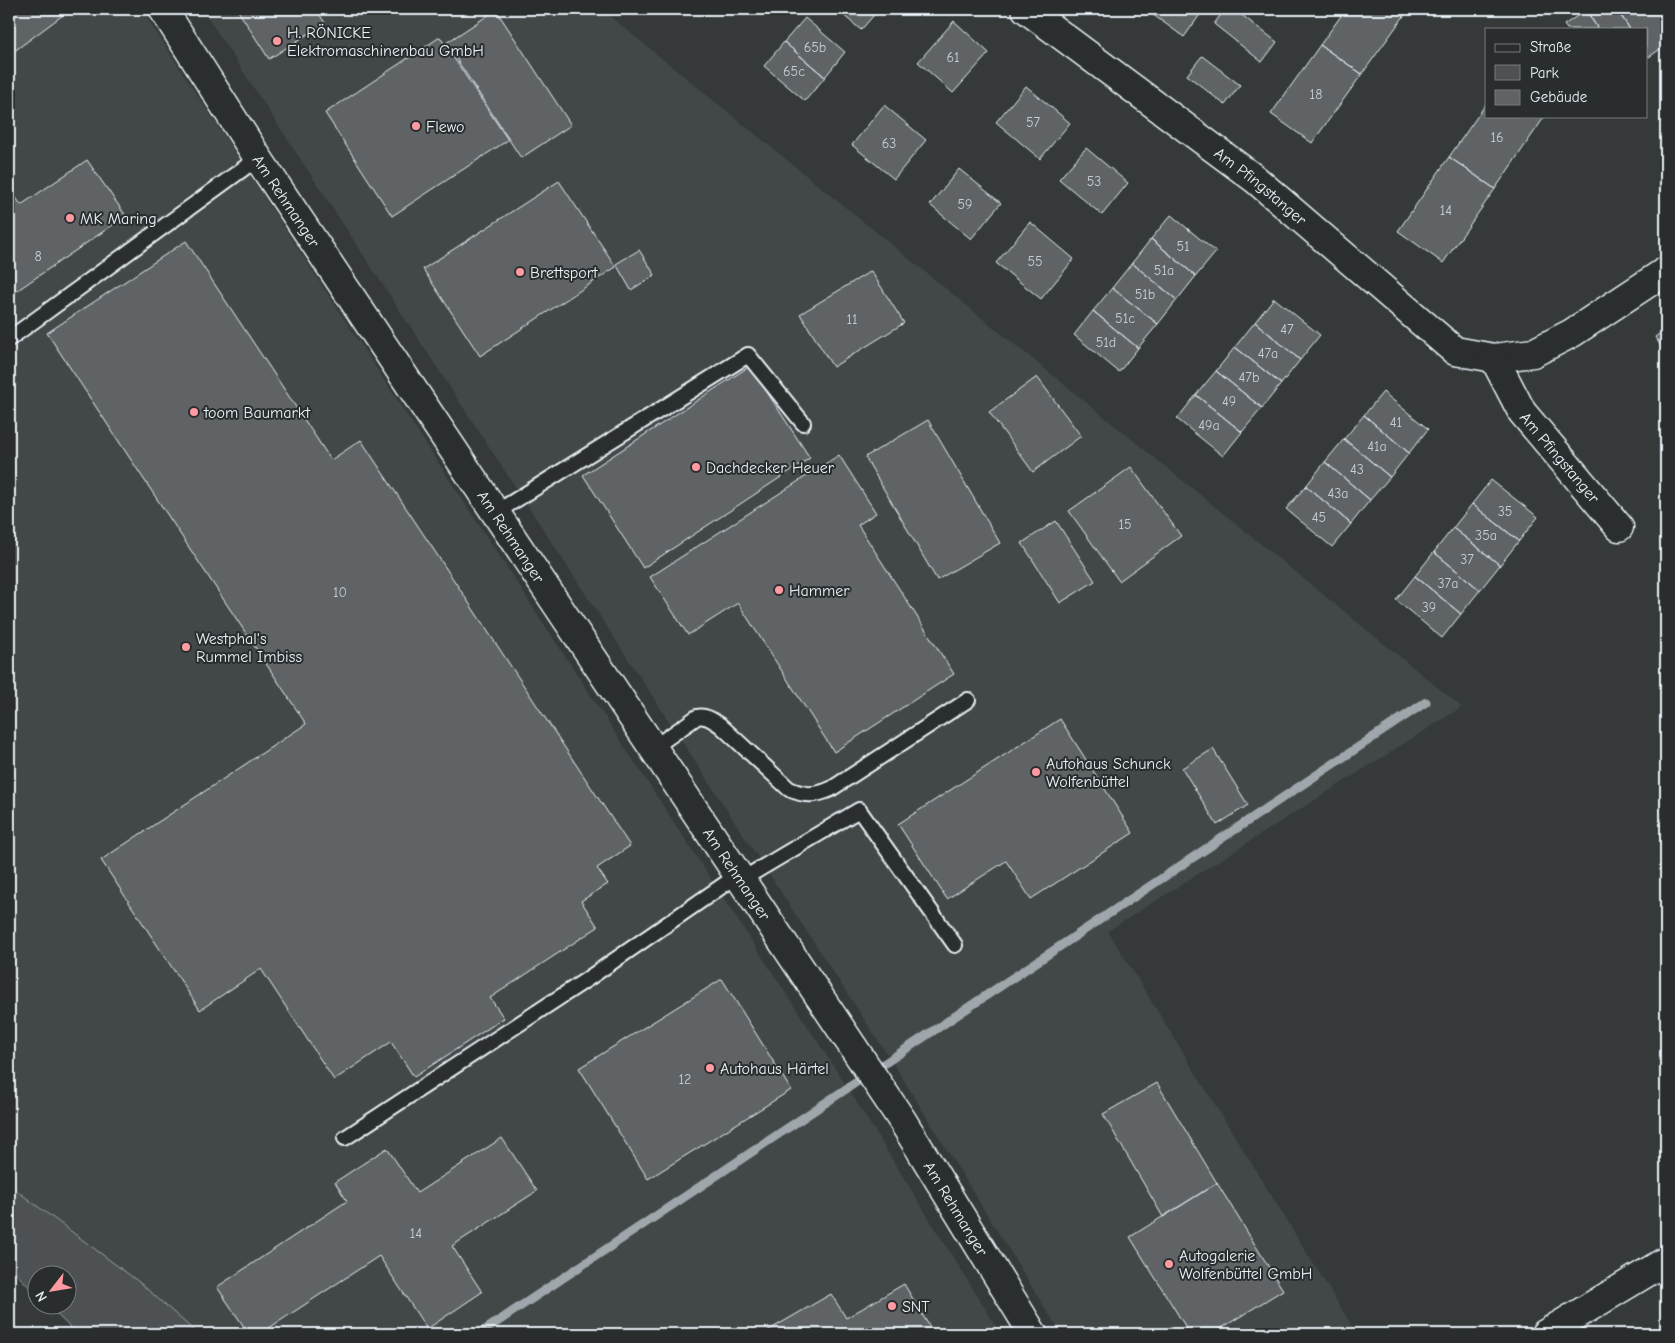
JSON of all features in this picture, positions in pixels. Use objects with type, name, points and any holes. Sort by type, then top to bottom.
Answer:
[{"type":"street","name":"Am Rehmanger","points":[[163,9],[258,158],[902,1120],[1033,1334]]},
{"type":"street","name":"Am Pfingstanger","points":[[1026,9],[1255,179],[1455,351],[1494,358],[1533,353],[1572,333],[1666,271]]},
{"type":"street","name":"Am Pfingstanger","points":[[1494,358],[1522,412],[1619,527]]},
{"type":"street","points":[[1545,1334],[1666,1261]]},
{"type":"lane","points":[[9,339],[258,158]]},
{"type":"lane","points":[[495,513],[748,355],[803,423]]},
{"type":"lane","points":[[653,748],[697,717],[710,718],[720,724],[789,789],[800,794],[820,794],[831,789],[968,700]]},
{"type":"lane","points":[[345,1138],[740,878],[858,810],[955,945]]},
{"type":"shaded area","points":[[9,9],[141,9],[841,1077],[1001,1334],[198,1334],[139,1282],[9,1185]]},
{"type":"shaded area","points":[[202,9],[601,9],[1462,707],[1108,931],[1357,1334],[1061,1334],[898,1071]]},
{"type":"green space","points":[[9,1185],[139,1282],[198,1334],[77,1334],[58,1316],[78,1316],[78,1266],[28,1266],[28,1286],[9,1266]]},
{"type":"building","points":[[9,9],[71,9],[9,55]]},
{"type":"building","name":"H. RÖNICKE Elektromaschinenbau GmbH","points":[[237,9],[316,9],[325,23],[269,59]]},
{"type":"building","points":[[836,9],[879,9],[861,30]]},
{"type":"building","points":[[1145,9],[1204,9],[1184,37]]},
{"type":"building","points":[[1225,9],[1234,9],[1277,42],[1262,62],[1214,24]]},
{"type":"building","points":[[1346,9],[1409,9],[1362,74],[1320,45]]},
{"type":"building","points":[[1616,9],[1629,28],[1597,28],[1586,10]]},
{"type":"building","points":[[1622,9],[1660,9],[1666,17],[1666,45],[1649,57],[1648,28],[1629,28],[1618,11]]},
{"type":"building","points":[[496,10],[571,125],[521,158],[446,43]]},
{"type":"building","points":[[1586,10],[1597,28],[1566,28],[1564,25]]},
{"type":"building","points":[[805,18],[845,52],[825,77],[784,42]]},
{"type":"building","points":[[954,21],[989,53],[953,93],[918,62]]},
{"type":"building","name":"Flewo","points":[[440,37],[508,140],[392,216],[325,113]]},
{"type":"building","points":[[784,42],[825,77],[805,101],[764,66]]},
{"type":"building","points":[[1320,45],[1362,74],[1312,143],[1271,114]]},
{"type":"building","points":[[1202,56],[1240,85],[1225,105],[1187,75]]},
{"type":"building","points":[[1026,86],[1070,123],[1040,159],[996,122]]},
{"type":"building","points":[[884,105],[926,140],[894,179],[852,145]]},
{"type":"building","points":[[1485,105],[1485,118],[1544,118],[1495,189],[1449,157]]},
{"type":"building","points":[[1086,148],[1128,183],[1102,215],[1059,179]]},
{"type":"building","points":[[1449,157],[1495,189],[1443,263],[1398,231]]},
{"type":"building","points":[[87,160],[126,216],[9,296],[9,187],[21,205]]},
{"type":"building","points":[[959,169],[1001,203],[971,239],[930,205]]},
{"type":"building","points":[[559,181],[616,267],[480,356],[423,269]]},
{"type":"building","points":[[1171,215],[1216,252],[1196,276],[1151,239]]},
{"type":"building","points":[[1030,222],[1074,259],[1041,299],[996,263]]},
{"type":"building","points":[[1151,239],[1196,276],[1177,300],[1132,263]]},
{"type":"building","points":[[186,241],[331,460],[361,440],[630,846],[597,868],[608,884],[581,901],[598,927],[490,998],[504,1018],[414,1077],[391,1042],[334,1080],[261,969],[200,1010],[101,860],[306,724],[47,333]]},
{"type":"building","points":[[639,250],[655,275],[631,290],[616,264]]},
{"type":"building","points":[[1132,263],[1177,300],[1158,324],[1112,288]]},
{"type":"building","points":[[871,271],[904,323],[833,367],[800,314]]},
{"type":"building","points":[[1112,288],[1158,324],[1138,348],[1093,311]]},
{"type":"building","points":[[1274,298],[1320,335],[1300,360],[1255,322]]},
{"type":"building","points":[[1093,311],[1138,348],[1119,372],[1074,335]]},
{"type":"building","points":[[1255,322],[1300,360],[1281,384],[1235,347]]},
{"type":"building","points":[[1666,329],[1666,354],[1655,337]]},
{"type":"building","points":[[1235,347],[1281,384],[1262,408],[1216,371]]},
{"type":"building","name":"Dachdecker Heuer","points":[[750,366],[810,458],[643,568],[583,475]]},
{"type":"building","points":[[1216,371],[1262,408],[1242,432],[1196,395]]},
{"type":"building","points":[[1037,377],[1081,436],[1033,472],[989,412]]},
{"type":"building","points":[[1383,392],[1428,429],[1409,453],[1364,415]]},
{"type":"building","points":[[1196,395],[1242,432],[1223,456],[1177,419]]},
{"type":"building","points":[[1364,415],[1409,453],[1390,477],[1344,439]]},
{"type":"building","points":[[928,420],[1000,543],[937,580],[865,457]]},
{"type":"building","points":[[1344,439],[1390,477],[1370,500],[1325,462]]},
{"type":"building","name":"Hammer","points":[[839,455],[876,513],[858,525],[954,674],[834,752],[738,603],[688,635],[650,577]]},
{"type":"building","points":[[1325,462],[1370,500],[1351,524],[1306,486]]},
{"type":"building","points":[[1131,467],[1181,536],[1119,581],[1069,511]]},
{"type":"building","points":[[1491,480],[1538,517],[1519,541],[1472,504]]},
{"type":"building","points":[[1306,486],[1351,524],[1332,547],[1286,509]]},
{"type":"building","points":[[1472,504],[1519,541],[1500,565],[1453,528]]},
{"type":"building","points":[[1056,521],[1095,581],[1060,603],[1022,543]]},
{"type":"building","points":[[1453,528],[1500,565],[1480,590],[1434,552]]},
{"type":"building","points":[[1434,552],[1480,590],[1461,614],[1415,576]]},
{"type":"building","points":[[1415,576],[1461,614],[1442,638],[1396,600]]},
{"type":"building","name":"Autohaus Schunck Wolfenbüttel","points":[[1060,719],[1133,833],[1031,899],[1006,861],[947,899],[898,824]]},
{"type":"building","points":[[1213,749],[1248,805],[1217,825],[1182,768]]},
{"type":"building","points":[[722,979],[791,1090],[648,1179],[579,1068]]},
{"type":"building","points":[[1157,1083],[1217,1183],[1163,1217],[1103,1114]]},
{"type":"building","points":[[502,1138],[537,1191],[452,1246],[482,1292],[427,1329],[379,1256],[260,1334],[249,1334],[217,1287],[347,1201],[335,1182],[387,1148],[417,1193]]},
{"type":"building","points":[[1217,1183],[1283,1290],[1212,1334],[1190,1334],[1130,1237]]},
{"type":"building","name":"SNT","points":[[904,1284],[934,1334],[762,1334],[831,1294],[846,1318]]},
{"type":"waterway","points":[[479,1334],[1426,702]]},
{"type":"place","name":"H. RÖNICKE Elektromaschinenbau GmbH","points":[[277,41]]},
{"type":"place","name":"Flewo","points":[[416,126]]},
{"type":"place","name":"MK Maring","points":[[70,218]]},
{"type":"place","name":"Brettsport","points":[[520,272]]},
{"type":"place","name":"toom Baumarkt","points":[[194,412]]},
{"type":"place","name":"Dachdecker Heuer","points":[[696,467]]},
{"type":"place","name":"Hammer","points":[[779,590]]},
{"type":"place","name":"Westphal's Rummel Imbiss","points":[[186,647]]},
{"type":"place","name":"Autohaus Schunck Wolfenbüttel","points":[[1036,772]]},
{"type":"place","name":"Autohaus Härtel","points":[[710,1068]]},
{"type":"place","name":"Autogalerie Wolfenbüttel GmbH","points":[[1169,1264]]},
{"type":"place","name":"SNT","points":[[892,1306]]}]
